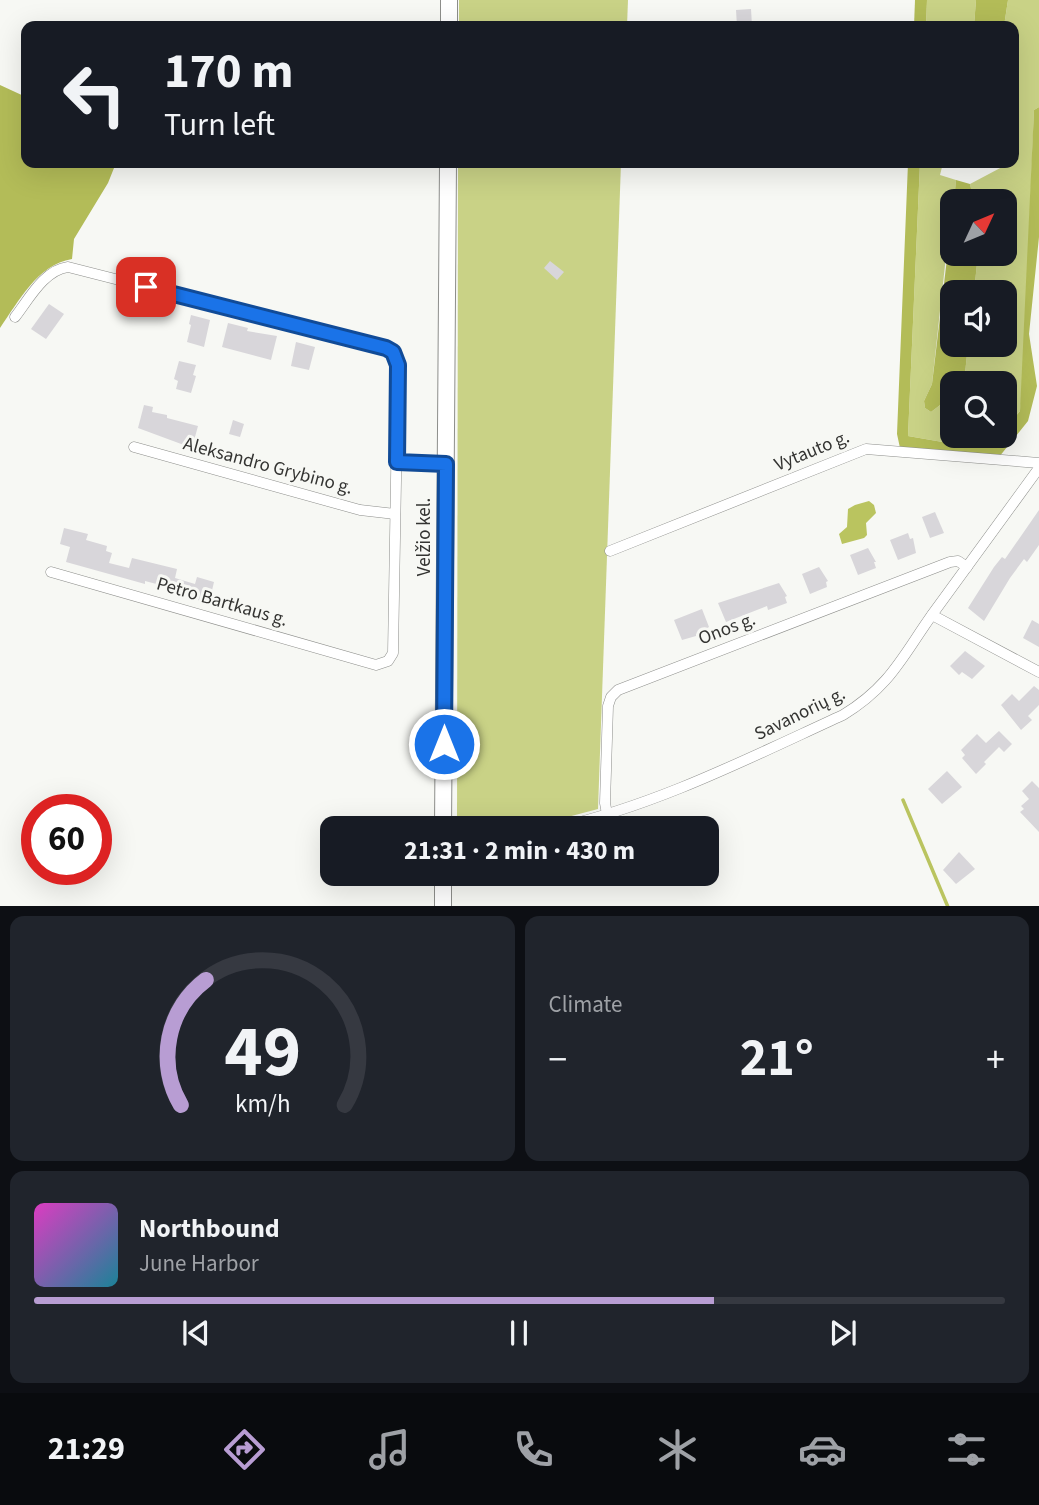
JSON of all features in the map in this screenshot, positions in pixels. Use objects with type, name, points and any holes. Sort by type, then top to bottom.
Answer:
[{"type":"main road","points":[[449,0],[449,21]]},
{"type":"main road","name":"Velžio kel.","points":[[443,816],[448,168]]},
{"type":"main road","points":[[443,886],[443,906]]},
{"type":"street","points":[[15,317],[47,277],[60,268],[68,267],[386,348],[393,352],[398,365],[395,514]]},
{"type":"street","name":"Aleksandro Grybino g.","points":[[134,447],[360,510],[395,514]]},
{"type":"street","name":"Vytauto g.","points":[[610,551],[866,449],[1039,466]]},
{"type":"street","points":[[397,462],[446,464]]},
{"type":"street","name":"Savanorių g.","points":[[600,816],[664,795],[858,706],[883,686],[1039,466]]},
{"type":"street","name":"Petro Bartkaus g.","points":[[51,572],[376,665],[382,664],[391,658],[393,653],[395,514]]},
{"type":"street","name":"Onos g.","points":[[607,814],[605,803],[608,706],[611,696],[618,690],[950,562],[958,561],[967,567]]},
{"type":"street","points":[[932,615],[1039,672]]},
{"type":"shaded area","points":[[459,0],[628,0],[627,21],[459,21]]},
{"type":"shaded area","points":[[915,0],[927,0],[926,21],[914,21]]},
{"type":"shaded area","points":[[927,0],[976,0],[974,21],[926,21]]},
{"type":"shaded area","points":[[976,0],[1008,0],[1005,21],[974,21]]},
{"type":"shaded area","points":[[1008,0],[1039,0],[1039,107],[1034,110],[1023,388],[1020,411],[1017,415],[1017,371],[965,371],[967,357],[1017,357],[1017,280],[975,280],[977,266],[1017,266],[1017,189],[971,189],[970,184],[1000,168],[1019,168],[1019,21],[1005,21]]},
{"type":"shaded area","points":[[0,85],[21,95],[21,168],[114,168],[108,183],[74,239],[72,259],[39,276],[0,328]]},
{"type":"shaded area","points":[[1039,107],[1039,237],[1029,334],[1037,386],[1028,421],[1017,435],[1017,415],[1020,411],[1034,110]]},
{"type":"shaded area","points":[[458,168],[621,168],[598,809],[571,816],[457,816]]},
{"type":"shaded area","points":[[908,168],[920,168],[908,436],[940,442],[940,448],[1006,448],[999,457],[900,448],[897,434]]},
{"type":"shaded area","points":[[920,168],[942,168],[940,175],[956,180],[955,189],[940,189],[940,266],[945,266],[943,280],[940,280],[940,311],[932,384],[924,401],[925,408],[931,412],[940,405],[940,442],[908,436]]},
{"type":"shaded area","points":[[956,180],[970,184],[971,189],[955,189]]},
{"type":"shaded area","points":[[946,266],[977,266],[975,280],[944,280]]},
{"type":"shaded area","points":[[940,317],[940,357],[967,357],[965,371],[940,371],[940,405],[931,412],[925,408],[924,401],[932,384]]},
{"type":"shaded area","points":[[869,501],[874,505],[876,513],[866,523],[867,535],[842,544],[839,534],[847,527],[848,509]]},
{"type":"building","points":[[751,9],[752,21],[737,21],[736,10]]},
{"type":"building","points":[[550,261],[564,272],[557,280],[544,268]]},
{"type":"building","points":[[49,304],[64,314],[46,339],[31,329]]},
{"type":"building","points":[[191,315],[210,320],[204,347],[187,342]]},
{"type":"building","points":[[228,323],[248,328],[247,331],[277,336],[271,360],[222,347]]},
{"type":"building","points":[[296,342],[315,347],[309,370],[291,366]]},
{"type":"building","points":[[179,361],[196,365],[191,393],[176,389],[178,381],[174,379]]},
{"type":"building","points":[[144,405],[153,407],[152,412],[167,415],[167,418],[198,426],[192,448],[138,428]]},
{"type":"building","points":[[233,420],[244,424],[240,437],[229,434]]},
{"type":"building","points":[[1039,510],[1039,545],[1027,562],[1024,559],[1010,578],[984,621],[968,608],[994,567],[1002,557],[1005,559]]},
{"type":"building","points":[[935,512],[944,533],[930,538],[922,517]]},
{"type":"building","points":[[64,528],[88,534],[86,540],[107,546],[106,551],[112,553],[109,563],[129,568],[132,558],[177,569],[175,578],[195,584],[197,577],[214,582],[209,603],[186,597],[187,592],[145,581],[145,584],[66,562],[70,547],[60,544]]},
{"type":"building","points":[[908,533],[910,539],[913,538],[916,553],[898,560],[890,540]]},
{"type":"building","points":[[868,548],[876,562],[876,568],[858,575],[850,555]]},
{"type":"building","points":[[819,567],[828,581],[827,587],[810,594],[802,574]]},
{"type":"building","points":[[779,583],[787,596],[787,603],[768,610],[767,606],[726,622],[718,603]]},
{"type":"building","points":[[702,609],[709,627],[696,636],[682,640],[674,620]]},
{"type":"building","points":[[1032,620],[1039,624],[1039,647],[1023,638]]},
{"type":"building","points":[[965,651],[985,666],[972,679],[962,672],[959,675],[950,666]]},
{"type":"building","points":[[1034,686],[1039,690],[1039,705],[1028,716],[1032,720],[1021,730],[1001,705],[1012,694],[1019,701]]},
{"type":"building","points":[[999,731],[1012,744],[1004,752],[999,747],[976,774],[962,758],[965,755],[961,750],[977,734],[986,743]]},
{"type":"building","points":[[947,771],[962,787],[942,804],[928,789]]},
{"type":"building","points":[[1032,781],[1039,788],[1039,832],[1020,812],[1024,809],[1021,806],[1029,799],[1022,791]]},
{"type":"building","points":[[959,852],[975,869],[956,884],[943,870]]},
{"type":"waterway","points":[[903,800],[948,906]]},
{"type":"route","points":[[146,287],[393,352],[398,365],[397,462],[446,464],[444,744]]}]
